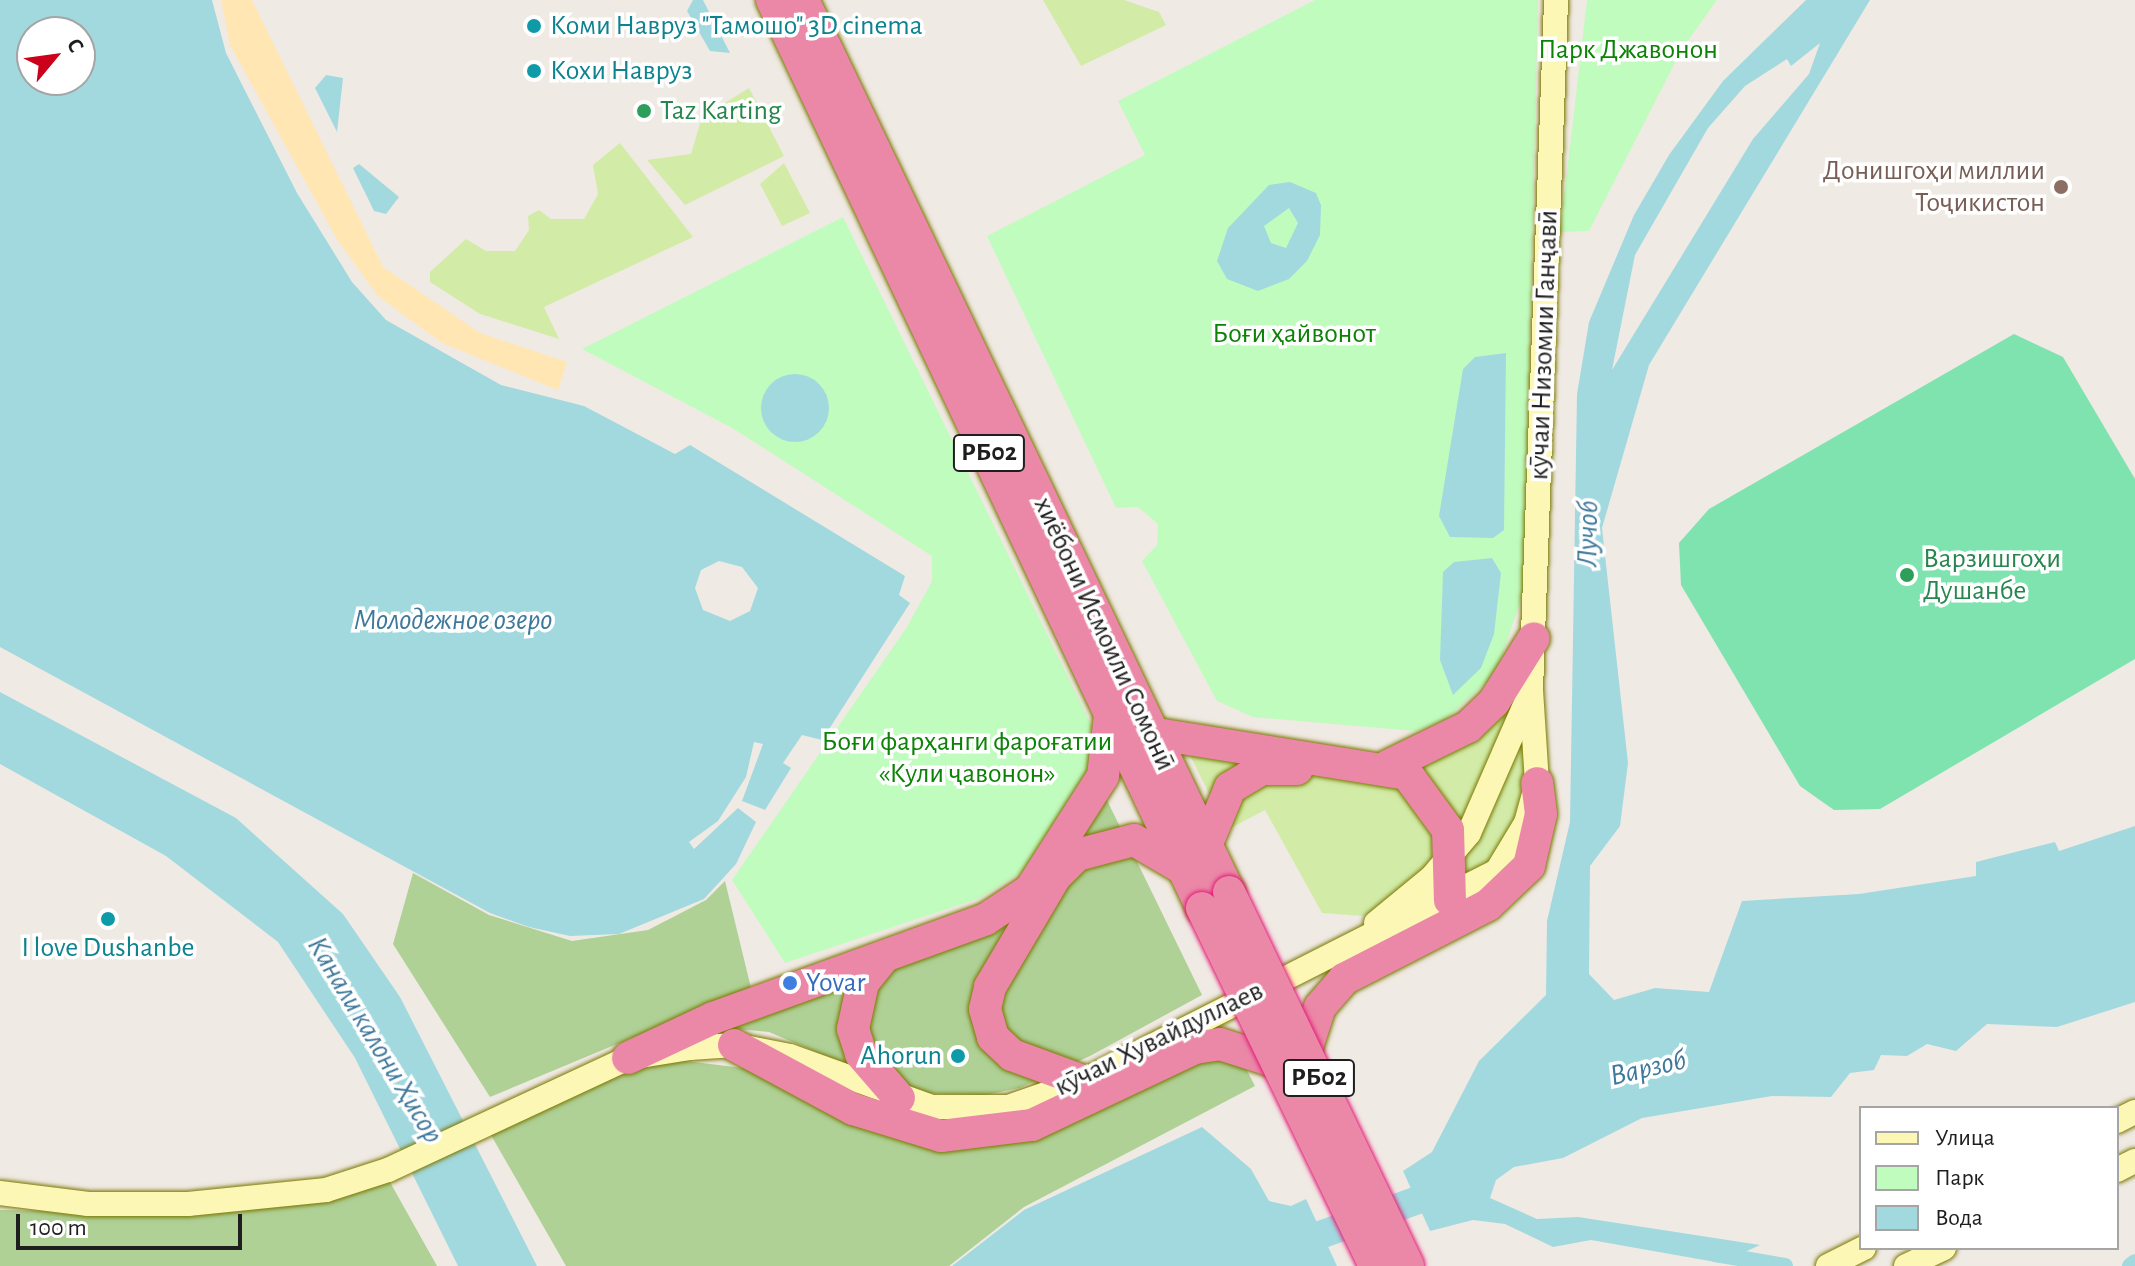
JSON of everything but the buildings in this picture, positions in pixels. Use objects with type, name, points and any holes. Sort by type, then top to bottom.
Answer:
[{"type":"highway","name":"хиёбони Исмоили Сомонӣ","points":[[772,0],[1183,869],[1215,900]]},
{"type":"highway","name":"хиёбони Исмоили Сомонӣ","points":[[803,0],[1206,846],[1215,900],[1291,1056],[1408,1265]]},
{"type":"highway","points":[[1388,766],[1468,727],[1494,702],[1534,638]]},
{"type":"highway","points":[[628,1058],[713,1018],[986,919],[1030,890],[1103,776],[1110,715]]},
{"type":"highway","points":[[1151,733],[1388,766],[1426,790],[1454,852],[1441,888]]},
{"type":"highway","points":[[1206,846],[1222,801],[1246,775],[1287,768],[1359,777],[1413,799],[1436,845],[1441,888]]},
{"type":"highway","points":[[734,1045],[825,1095],[909,1131],[974,1134],[1032,1125],[1195,1048],[1229,1045],[1291,1056],[1337,985],[1488,905],[1529,866],[1538,844],[1537,783]]},
{"type":"highway","points":[[1083,1081],[1012,1055],[993,1037],[985,1009],[990,987],[1055,877],[1077,855],[1134,840],[1183,869]]},
{"type":"highway","points":[[884,957],[863,983],[853,1029],[861,1054],[899,1098]]},
{"type":"highway","name":"хиёбони Исмоили Сомонӣ","points":[[1291,1056],[1375,1266]]},
{"type":"street","name":"кӯчаи Низомии Ганҷавӣ","points":[[1531,690],[1556,0]]},
{"type":"street","name":"кӯчаи Хувайдуллаев","points":[[0,1193],[88,1204],[188,1204],[326,1190],[388,1170],[628,1058],[734,1045],[790,1056],[899,1098],[932,1107],[1008,1107],[1083,1081],[1344,949],[1441,888],[1497,871],[1514,849],[1537,783],[1531,690]]},
{"type":"street","points":[[1454,852],[1484,806],[1531,690]]},
{"type":"street","points":[[1828,1266],[1859,1250]]},
{"type":"street","points":[[1906,1266],[1940,1250]]},
{"type":"green space","points":[[1043,0],[1124,0],[1159,12],[1166,25],[1081,66]]},
{"type":"green space","name":"Боғи ҳайвонот","points":[[1315,0],[1538,0],[1524,591],[1496,673],[1445,720],[1415,731],[1253,717],[1217,701],[1142,561],[1157,545],[1158,524],[1138,507],[1116,508],[987,236],[1145,155],[1118,101]]},
{"type":"green space","name":"Парк Джавонон","points":[[1587,0],[1717,0],[1682,49],[1589,231],[1560,232]]},
{"type":"green space","points":[[749,88],[784,156],[685,205],[647,160],[691,154],[702,117]]},
{"type":"green space","points":[[620,143],[693,237],[544,307],[559,339],[480,314],[430,282],[430,272],[466,239],[486,251],[515,251],[529,230],[528,216],[539,210],[551,219],[584,219],[598,194],[593,165]]},
{"type":"green space","points":[[784,163],[810,213],[782,226],[760,184]]},
{"type":"green space","name":"Боғи фарҳанги фароғатии «Кули ҷавонон»","points":[[843,217],[1110,763],[1038,861],[980,898],[785,963],[732,880],[907,627],[932,581],[932,556],[734,429],[582,349]]},
{"type":"green space","name":"Варзишгоҳи Душанбе","points":[[2014,334],[2063,357],[2135,479],[2135,659],[1880,809],[1834,810],[1800,786],[1681,585],[1679,543],[1709,509]]},
{"type":"green space","points":[[1513,685],[1515,702],[1456,837],[1414,762]]},
{"type":"green space","points":[[1526,722],[1526,795],[1505,853],[1460,885],[1465,853]]},
{"type":"green space","points":[[1185,745],[1404,783],[1443,848],[1403,893],[1363,916],[1322,913],[1265,810],[1227,830]]},
{"type":"green space","points":[[1103,792],[1202,995],[1090,1056],[1019,1088],[986,1095],[913,1093],[769,1032],[725,1028],[991,921]]},
{"type":"green space","points":[[413,873],[489,915],[572,941],[648,930],[706,900],[725,881],[751,988],[490,1097],[393,944]]},
{"type":"green space","points":[[1236,1049],[1255,1086],[1024,1207],[949,1266],[566,1266],[488,1130],[653,1057],[759,1070],[909,1133],[1196,1051]]},
{"type":"green space","points":[[386,1175],[437,1266],[0,1266],[0,1210],[101,1212]]},
{"type":"sand","points":[[221,0],[252,0],[383,267],[480,333],[567,362],[558,390],[442,343],[378,296],[338,241],[230,45]]},
{"type":"water","name":"Молодежное озеро","points":[[0,0],[212,0],[226,53],[297,193],[352,282],[386,320],[501,385],[584,406],[675,454],[690,445],[905,576],[899,595],[910,603],[822,740],[802,735],[783,763],[791,768],[765,810],[742,801],[763,744],[754,742],[746,777],[718,821],[689,842],[694,849],[738,808],[756,822],[736,864],[704,899],[619,934],[570,936],[529,927],[490,913],[0,647]],"holes":[[[719,561],[742,567],[758,588],[750,611],[730,621],[703,610],[695,588],[701,570]]]},
{"type":"water","points":[[693,0],[703,0],[730,53],[710,51],[687,11]]},
{"type":"water","name":"Лучоб","points":[[1806,0],[1870,0],[1649,365],[1602,528],[1628,763],[1620,826],[1590,866],[1589,974],[1614,1000],[1655,988],[1709,992],[1742,901],[1859,894],[1976,876],[1976,862],[2055,842],[2059,851],[2135,826],[2135,1002],[2057,1027],[1987,1024],[1956,1051],[1927,1044],[1907,1056],[1881,1055],[1874,1070],[1850,1073],[1831,1097],[1772,1096],[1642,1118],[1563,1158],[1514,1167],[1496,1180],[1490,1198],[1537,1219],[1578,1217],[1760,1245],[1721,1263],[1591,1240],[1553,1247],[1505,1224],[1473,1220],[1430,1231],[1403,1171],[1432,1152],[1479,1061],[1546,995],[1547,921],[1570,822],[1577,394],[1589,322],[1634,215],[1669,155],[1723,81]],"holes":[[[1820,43],[1809,74],[1753,139],[1612,370],[1635,255],[1708,128],[1745,86],[1787,59],[1791,66]]]},
{"type":"water","points":[[326,75],[343,78],[337,132],[315,88]]},
{"type":"water","points":[[359,164],[399,197],[386,214],[374,211],[353,168]]},
{"type":"water","points":[[1290,182],[1316,193],[1321,205],[1320,235],[1307,261],[1289,279],[1258,291],[1227,279],[1217,261],[1228,228],[1269,185]],"holes":[[[1289,208],[1298,223],[1286,248],[1271,243],[1264,226]]]},
{"type":"water","points":[[1506,353],[1504,530],[1493,538],[1450,537],[1439,516],[1463,369],[1475,357]]},
{"type":"water","points":[[795,374],[819,384],[829,408],[819,432],[795,442],[771,432],[761,408],[771,384]]},
{"type":"water","points":[[1492,558],[1501,573],[1494,634],[1481,668],[1453,695],[1440,660],[1443,572],[1454,562]]},
{"type":"water","name":"Канали калони Ҳисор","points":[[0,692],[236,818],[343,914],[400,997],[537,1266],[458,1266],[355,1058],[278,942],[166,856],[0,764]]},
{"type":"water","points":[[1202,1127],[1251,1169],[1269,1201],[1291,1206],[1306,1199],[1337,1266],[952,1266],[1024,1210]]},
{"type":"waterway","name":"Варзоб","points":[[1289,1246],[1424,1198],[1445,1176]]},
{"type":"waterway","points":[[1715,1254],[1785,1266]]},
{"type":"waterway","points":[[2130,1266],[2135,1262]]},
{"type":"place","name":"Коми Навруз \"Тамошо\" 3D cinema","points":[[534,26]]},
{"type":"place","name":"Кохи Навруз","points":[[534,71]]},
{"type":"place","name":"Taz Karting","points":[[644,111]]},
{"type":"place","name":"Донишгоҳи миллии Тоҷикистон","points":[[2061,187]]},
{"type":"place","name":"Варзишгоҳи Душанбе","points":[[1907,575]]},
{"type":"place","name":"I love Dushanbe","points":[[108,919]]},
{"type":"place","name":"Yovar","points":[[790,983]]},
{"type":"place","name":"Ahorun","points":[[958,1056]]}]
